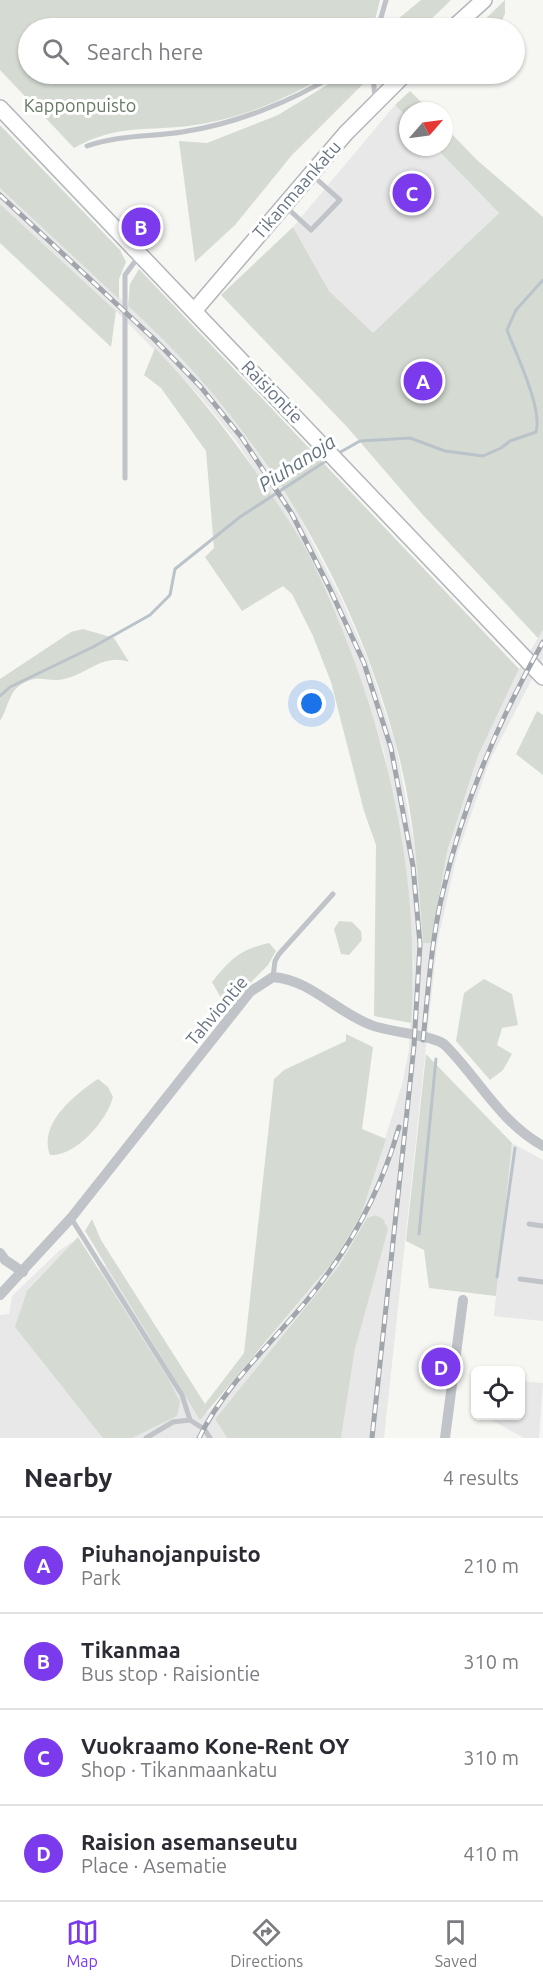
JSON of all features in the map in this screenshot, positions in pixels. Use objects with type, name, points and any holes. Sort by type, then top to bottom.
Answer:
[{"type":"main road","points":[[464,18],[484,0]]},
{"type":"main road","name":"Tikanmaankatu","points":[[194,310],[311,174],[395,84]]},
{"type":"main road","name":"Raisiontie","points":[[0,108],[543,677]]},
{"type":"street","name":"Tahviontie","points":[[0,1295],[71,1218],[243,1000],[258,986],[273,977],[301,984],[360,1021],[386,1031],[440,1041],[506,1119],[543,1146]]},
{"type":"street","points":[[0,1253],[23,1272]]},
{"type":"street","points":[[445,1438],[463,1300]]},
{"type":"lane","points":[[381,18],[386,0]]},
{"type":"lane","points":[[87,146],[103,140],[152,136],[218,124],[276,104],[316,84]]},
{"type":"lane","points":[[374,84],[375,103]]},
{"type":"lane","points":[[284,206],[311,230],[340,200],[311,174]]},
{"type":"lane","points":[[125,478],[124,275],[140,254]]},
{"type":"lane","points":[[273,977],[275,961],[279,954],[333,894]]},
{"type":"lane","points":[[71,1218],[182,1395],[190,1420]]},
{"type":"lane","points":[[529,1224],[543,1226]]},
{"type":"lane","points":[[520,1279],[543,1282]]},
{"type":"lane","points":[[146,1438],[173,1422],[190,1420],[204,1429],[210,1438]]},
{"type":"shaded area","points":[[395,105],[399,109],[399,156],[444,156],[499,213],[373,334],[329,291],[293,227]]},
{"type":"shaded area","points":[[0,188],[160,335],[205,383],[246,434],[298,514],[341,598],[368,660],[396,745],[417,861],[423,943],[431,943],[447,852],[478,756],[519,669],[543,630],[543,658],[490,760],[457,855],[437,944],[384,1438],[341,1438],[355,1349],[386,1223],[375,1215],[367,1218],[339,1266],[215,1419],[227,1438],[0,1438],[0,1315],[9,1314],[12,1296],[59,1251],[72,1242],[77,1245],[94,1273],[109,1263],[194,1403],[208,1413],[335,1259],[361,1215],[402,1085],[409,1050],[414,964],[405,864],[384,751],[356,669],[312,562],[237,442],[198,394],[116,311],[0,204]]},
{"type":"shaded area","points":[[512,1143],[543,1160],[543,1321],[494,1316]]},
{"type":"shaded area","points":[[525,1381],[543,1383],[539,1438],[524,1438],[491,1420],[525,1420]]},
{"type":"green space","name":"Kapponpuisto","points":[[0,0],[380,0],[376,18],[18,18],[18,84],[310,84],[281,99],[230,118],[195,125],[120,132],[90,140],[74,148],[0,70]]},
{"type":"green space","points":[[421,0],[451,0],[432,18],[399,18]]},
{"type":"green space","points":[[505,0],[503,18],[486,18]]},
{"type":"green space","points":[[329,84],[363,84],[292,155],[235,225],[195,262],[179,141],[207,143],[278,115]]},
{"type":"green space","points":[[410,91],[421,102],[399,102],[399,109],[395,105]]},
{"type":"green space","points":[[0,125],[120,250],[126,262],[119,279],[119,299],[0,188]]},
{"type":"green space","points":[[453,135],[477,160],[543,217],[543,630],[538,638],[423,515],[348,428],[221,295],[293,227],[329,291],[373,333],[499,213],[444,156],[453,156]]},
{"type":"green space","points":[[0,204],[116,311],[111,347],[0,243]]},
{"type":"green space","points":[[139,269],[519,669],[478,756],[447,852],[431,943],[423,943],[414,843],[402,769],[377,683],[354,623],[326,563],[294,506],[257,452],[218,400],[174,351],[128,306],[130,284]]},
{"type":"green space","points":[[155,348],[232,439],[294,529],[313,563],[359,673],[392,787],[403,845],[410,904],[413,963],[411,1023],[374,1016],[376,845],[364,811],[331,682],[313,636],[292,594],[283,586],[242,611],[205,557],[214,548],[206,451],[161,388],[144,375]]},
{"type":"green space","points":[[83,629],[114,638],[129,662],[111,660],[64,679],[37,679],[25,682],[13,693],[0,721],[0,679],[71,632]]},
{"type":"green space","points":[[537,711],[543,715],[543,775],[516,754]]},
{"type":"green space","points":[[339,921],[352,922],[361,931],[362,940],[349,955],[341,954],[334,929]]},
{"type":"green space","points":[[269,943],[276,951],[268,965],[221,1013],[220,996],[212,982],[236,956]]},
{"type":"green space","points":[[484,979],[512,994],[518,1025],[502,1028],[497,1045],[512,1054],[503,1070],[490,1080],[456,1041],[464,993]]},
{"type":"green space","points":[[346,1034],[373,1047],[362,1129],[386,1139],[361,1215],[335,1259],[200,1420],[85,1231],[92,1219],[101,1240],[205,1404],[244,1353],[274,1079],[284,1070],[346,1041]]},
{"type":"green space","points":[[426,1054],[512,1143],[496,1296],[429,1288],[424,1250],[406,1241]]},
{"type":"green space","points":[[98,1079],[108,1087],[113,1097],[104,1116],[89,1136],[79,1144],[60,1154],[50,1155],[49,1132],[54,1121],[70,1101]]},
{"type":"green space","points":[[375,1215],[383,1219],[388,1229],[355,1349],[341,1438],[227,1438],[215,1419],[339,1266],[367,1218]]},
{"type":"green space","points":[[78,1237],[169,1380],[180,1402],[177,1416],[132,1438],[103,1438],[15,1327],[27,1291]]},
{"type":"waterway","name":"Piuhanoja","points":[[337,454],[360,441],[410,438],[445,451],[483,456],[510,441],[536,432],[536,410],[507,330],[516,310],[543,280]]},
{"type":"waterway","name":"Piuhanoja","points":[[0,696],[10,687],[93,647],[150,615],[170,595],[175,569],[240,517],[329,459]]},
{"type":"waterway","points":[[419,1234],[436,1059]]},
{"type":"waterway","points":[[497,1277],[515,1148]]},
{"type":"railway","points":[[0,195],[154,339],[200,386],[242,438],[292,514],[330,589],[364,663],[391,748],[413,866],[420,944],[414,1046],[372,1438]]},
{"type":"railway","points":[[423,1040],[438,917],[459,832],[496,735],[543,642]]},
{"type":"railway","points":[[199,1438],[222,1400],[308,1299],[351,1239],[374,1196],[399,1127]]},
{"type":"place","name":"Vuokraamo Kone-Rent OY","points":[[412,193]]},
{"type":"place","name":"Tikanmaa","points":[[141,227]]},
{"type":"place","name":"Piuhanojanpuisto","points":[[423,381]]},
{"type":"place","name":"Raision asemanseutu","points":[[441,1367]]}]
